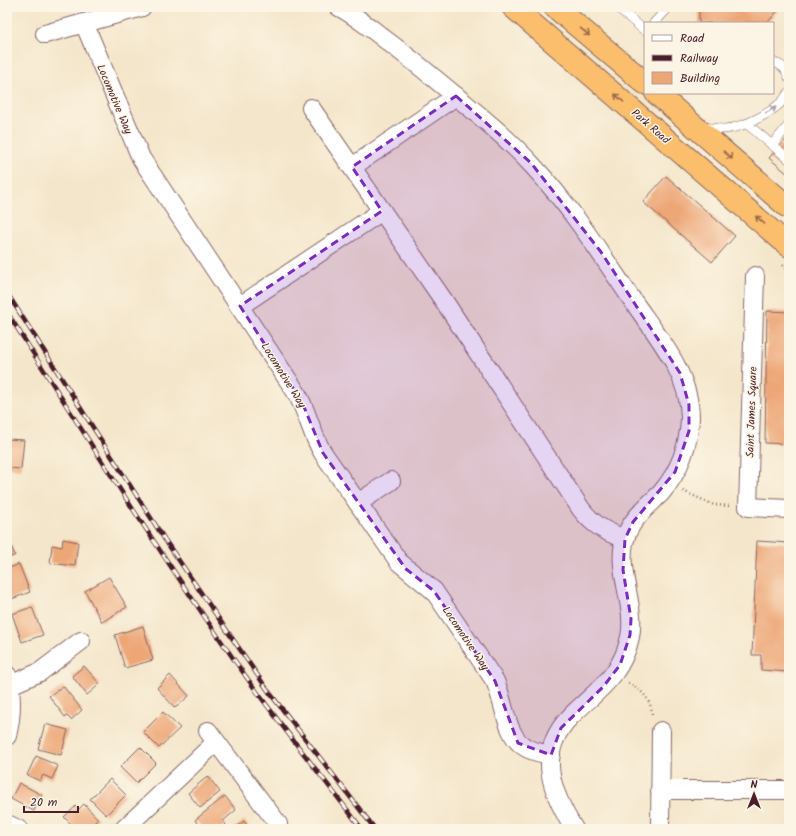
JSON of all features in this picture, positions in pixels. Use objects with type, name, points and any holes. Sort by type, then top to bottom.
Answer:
[{"type":"highway","name":"Park Road","points":[[513,7],[789,246]]},
{"type":"highway","points":[[555,7],[644,82]]},
{"type":"highway","points":[[657,94],[789,208]]},
{"type":"street","points":[[45,34],[142,7]]},
{"type":"street","points":[[339,7],[412,60],[456,96],[525,158],[557,193],[601,252],[672,358],[685,386],[690,419],[687,443],[682,458],[668,484],[633,522],[625,539],[622,556],[623,570],[631,619],[630,635],[620,665],[603,687],[561,728],[556,736],[551,755],[550,770],[555,796],[574,829]]},
{"type":"street","name":"Locomotive Way","points":[[84,23],[141,158],[296,392],[306,411],[318,445],[399,562],[434,591],[495,681],[500,690],[510,727],[518,743],[533,751],[551,755]]},
{"type":"street","points":[[352,167],[456,96]]},
{"type":"street","points":[[311,108],[382,211],[581,509],[587,517],[604,531],[625,539]]},
{"type":"street","points":[[240,306],[382,211]]},
{"type":"street","name":"Saint James Square","points":[[748,507],[755,276]]},
{"type":"street","points":[[358,503],[391,481]]},
{"type":"street","points":[[748,507],[789,509]]},
{"type":"street","points":[[7,736],[12,715],[9,680],[40,672],[81,641]]},
{"type":"street","points":[[660,829],[661,731]]},
{"type":"street","points":[[124,829],[212,737],[278,824]]},
{"type":"street","points":[[660,790],[789,790]]},
{"type":"street","points":[[7,824],[18,829]]},
{"type":"lane","points":[[617,7],[644,30]]},
{"type":"lane","points":[[655,22],[669,7]]},
{"type":"lane","points":[[774,62],[779,64],[788,73],[789,78]]},
{"type":"lane","points":[[695,126],[724,129],[747,124],[777,107],[785,99],[789,92]]},
{"type":"lane","points":[[747,124],[789,159]]},
{"type":"lane","points":[[772,145],[789,125]]},
{"type":"path","points":[[668,484],[714,505],[748,507]]},
{"type":"path","points":[[620,665],[627,683],[642,692],[648,698],[652,709],[653,722],[661,731]]},
{"type":"highlighted area","points":[[456,96],[531,163],[601,252],[680,373],[689,405],[689,431],[675,472],[633,522],[625,539],[623,570],[631,619],[630,635],[620,665],[603,687],[561,728],[551,755],[518,743],[495,681],[434,591],[406,569],[323,453],[302,402],[240,306],[382,211],[352,167]]},
{"type":"building","points":[[699,7],[781,7],[768,22],[699,22]]},
{"type":"building","points":[[789,136],[789,175],[769,158]]},
{"type":"building","points":[[666,176],[735,236],[712,262],[643,202]]},
{"type":"building","points":[[767,311],[789,312],[789,444],[765,443]]},
{"type":"building","points":[[7,439],[24,440],[21,469],[7,468]]},
{"type":"building","points":[[63,539],[78,542],[75,566],[50,563],[52,545],[62,547]]},
{"type":"building","points":[[9,541],[15,555],[7,559],[7,542]]},
{"type":"building","points":[[757,541],[789,543],[789,672],[761,670],[761,655],[752,655]]},
{"type":"building","points":[[19,564],[30,592],[9,600],[7,595],[7,569]]},
{"type":"building","points":[[109,577],[127,607],[102,622],[85,591]]},
{"type":"building","points":[[32,607],[43,635],[22,642],[12,614]]},
{"type":"building","points":[[143,626],[153,660],[125,668],[115,635]]},
{"type":"building","points":[[84,666],[100,684],[87,695],[72,676]]},
{"type":"building","points":[[170,675],[189,696],[175,708],[157,688]]},
{"type":"building","points":[[63,686],[82,710],[71,720],[67,716],[65,717],[49,696]]},
{"type":"building","points":[[163,712],[180,728],[159,748],[143,732]]},
{"type":"building","points":[[45,724],[68,730],[61,755],[38,749]]},
{"type":"building","points":[[140,747],[156,763],[136,783],[120,767]]},
{"type":"building","points":[[36,756],[58,766],[52,779],[43,775],[40,781],[27,775]]},
{"type":"building","points":[[208,776],[220,792],[200,808],[188,793]]},
{"type":"building","points":[[110,779],[126,795],[106,815],[90,799]]},
{"type":"building","points":[[19,783],[42,795],[34,811],[11,799]]},
{"type":"building","points":[[225,796],[236,810],[223,821],[226,825],[220,829],[216,827],[213,829],[203,829],[195,820]]},
{"type":"building","points":[[84,804],[98,819],[88,829],[76,829],[64,817],[76,806],[79,809]]},
{"type":"building","points":[[244,821],[250,829],[234,829]]},
{"type":"railway","points":[[7,293],[167,543],[269,692],[375,829]]},
{"type":"railway","points":[[7,312],[185,588],[247,678],[362,829]]}]
